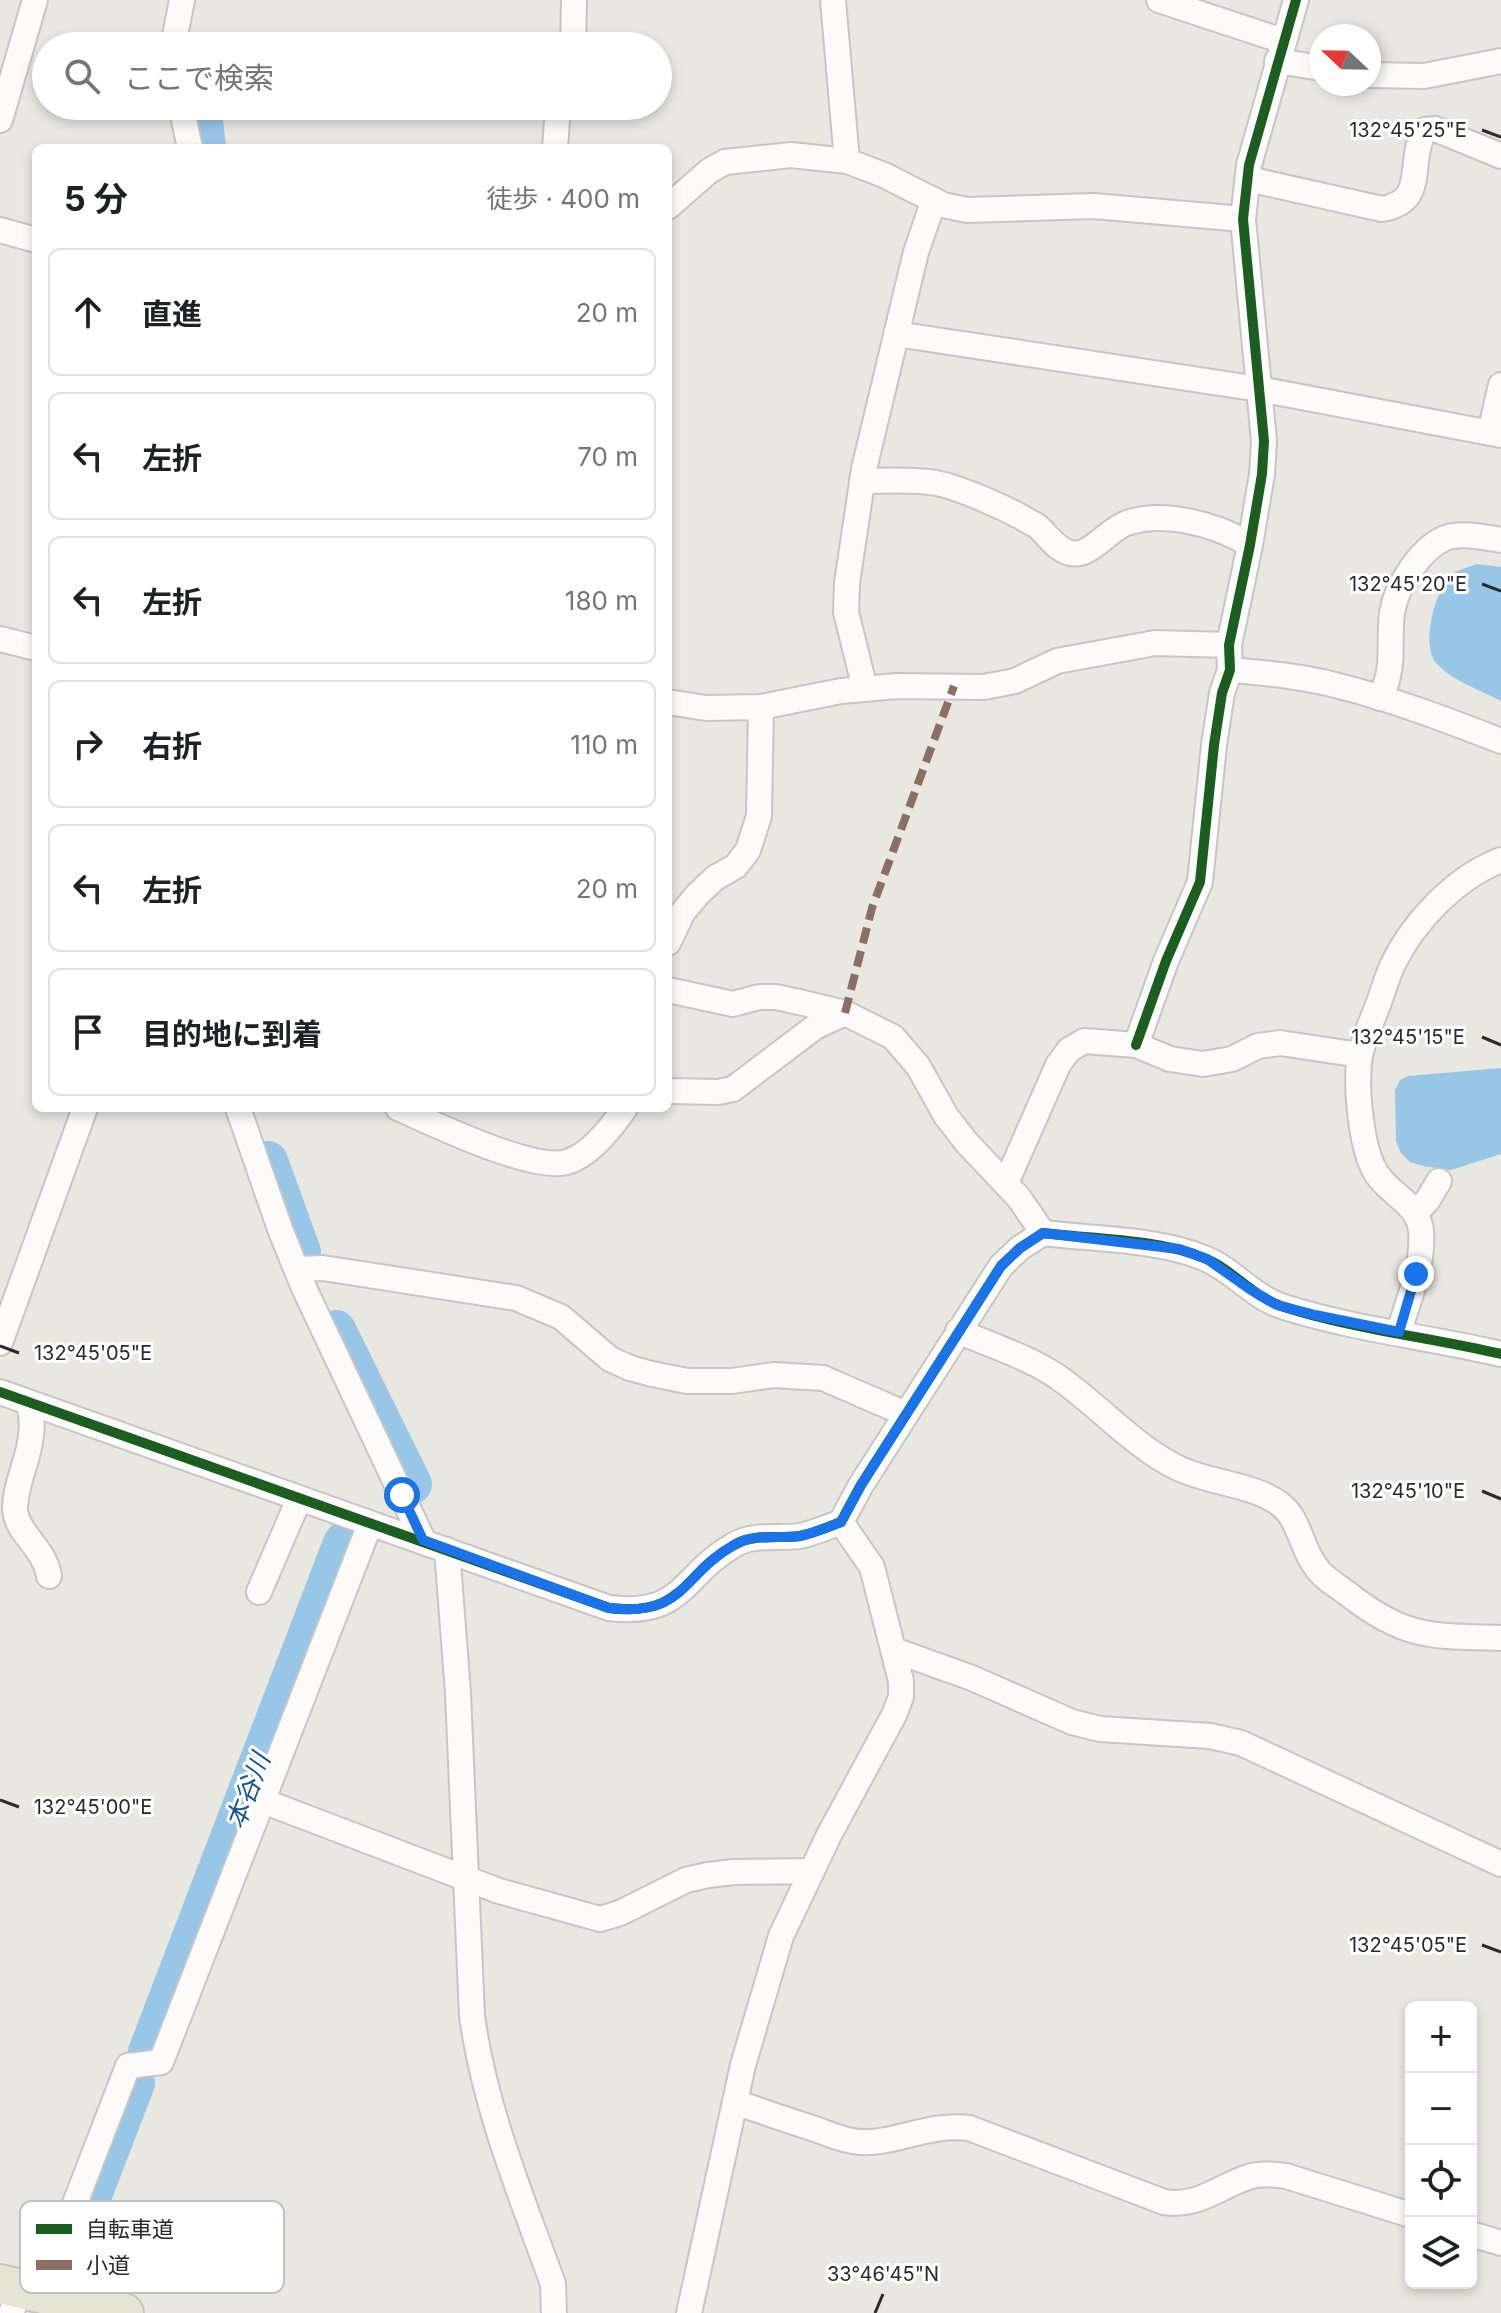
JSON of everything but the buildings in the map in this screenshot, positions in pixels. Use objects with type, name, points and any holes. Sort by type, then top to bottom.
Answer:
[{"type":"main road","points":[[18,2295],[124,2313]]},
{"type":"street","points":[[0,120],[35,0]]},
{"type":"street","points":[[176,32],[182,0]]},
{"type":"street","points":[[573,32],[574,0]]},
{"type":"street","points":[[833,0],[847,161]]},
{"type":"street","points":[[1159,0],[1309,63]]},
{"type":"street","points":[[1136,1045],[1166,961],[1200,882],[1214,745],[1222,693],[1230,670],[1229,645],[1262,474],[1264,441],[1243,219],[1248,179],[1296,0]]},
{"type":"street","points":[[1381,75],[1424,76],[1501,61]]},
{"type":"street","points":[[184,120],[189,144]]},
{"type":"street","points":[[555,144],[557,120]]},
{"type":"street","points":[[1248,179],[1382,209],[1398,206],[1412,189],[1419,139],[1425,130],[1435,129],[1501,156]]},
{"type":"street","points":[[672,203],[709,171],[725,162],[791,155],[847,161],[934,200],[967,210],[1094,206],[1243,219]]},
{"type":"street","points":[[865,689],[846,612],[847,583],[862,481],[896,334],[934,200]]},
{"type":"street","points":[[0,230],[32,239]]},
{"type":"street","points":[[896,334],[1259,389],[1496,434],[1501,385]]},
{"type":"street","points":[[862,481],[936,483],[1008,510],[1037,527],[1069,553],[1083,553],[1096,547],[1104,535],[1127,523],[1152,518],[1213,527],[1250,545]]},
{"type":"street","points":[[1380,698],[1392,664],[1392,613],[1408,574],[1427,550],[1446,538],[1465,536],[1501,540]]},
{"type":"street","points":[[0,639],[32,647]]},
{"type":"street","points":[[672,703],[706,708],[761,707],[897,686],[984,687],[1015,681],[1057,661],[1155,643],[1229,645]]},
{"type":"street","points":[[1230,670],[1295,676],[1334,684],[1501,741]]},
{"type":"street","points":[[672,935],[683,912],[698,894],[715,878],[736,866],[748,850],[759,816],[761,707]]},
{"type":"street","points":[[1399,1332],[1421,1250],[1421,1229],[1416,1212],[1381,1183],[1372,1167],[1364,1132],[1360,1055],[1392,966],[1419,923],[1473,873],[1501,860]]},
{"type":"street","points":[[672,991],[733,1004],[759,997],[776,997],[845,1013],[893,1037],[906,1050],[946,1116],[1006,1183],[1043,1233]]},
{"type":"street","points":[[672,1091],[718,1092],[733,1089],[815,1027],[845,1013]]},
{"type":"street","points":[[1006,1183],[1058,1065],[1069,1050],[1084,1041],[1136,1045],[1170,1059],[1203,1064],[1232,1059],[1258,1046],[1280,1043],[1360,1055]]},
{"type":"street","points":[[0,1343],[84,1112]]},
{"type":"street","points":[[239,1112],[243,1130],[297,1269],[423,1540]]},
{"type":"street","points":[[407,1112],[470,1139],[549,1163],[567,1162],[584,1152],[622,1112]]},
{"type":"street","points":[[1416,1212],[1439,1181]]},
{"type":"street","points":[[0,1392],[609,1608],[637,1611],[679,1594],[713,1559],[737,1543],[756,1537],[800,1536],[841,1522],[1001,1266],[1020,1248],[1043,1233],[1179,1249],[1207,1259],[1277,1305],[1501,1354]]},
{"type":"street","points":[[297,1269],[323,1268],[516,1298],[561,1317],[610,1359],[630,1368],[687,1381],[732,1381],[774,1375],[823,1378],[906,1414]]},
{"type":"street","points":[[958,1331],[1045,1369],[1156,1456],[1180,1469],[1279,1503],[1293,1517],[1306,1552],[1317,1570],[1375,1615],[1402,1628],[1431,1636],[1501,1638]]},
{"type":"street","points":[[29,1403],[31,1435],[15,1513],[22,1528],[47,1561],[49,1576]]},
{"type":"street","points":[[259,1592],[299,1499]]},
{"type":"street","points":[[689,2313],[743,2065],[781,1936],[901,1697],[901,1681],[872,1567],[841,1522]]},
{"type":"street","points":[[63,2201],[128,2066],[161,2062],[370,1524]]},
{"type":"street","points":[[447,1550],[458,1693],[472,2016],[478,2061],[490,2110],[553,2284],[554,2313]]},
{"type":"street","points":[[894,1650],[972,1678],[1072,1722],[1100,1729],[1210,1736],[1241,1743],[1501,1864]]},
{"type":"street","points":[[263,1801],[499,1891],[600,1919],[620,1913],[686,1880],[734,1872],[812,1871]]},
{"type":"street","points":[[735,2102],[859,2142],[931,2128],[969,2128],[1179,2205],[1250,2176],[1268,2173],[1405,2213]]},
{"type":"street","points":[[1477,2236],[1501,2243]]},
{"type":"water","points":[[1477,564],[1501,567],[1501,701],[1443,670],[1432,655],[1430,644],[1432,617],[1441,590],[1454,573]]},
{"type":"water","points":[[1501,1068],[1501,1154],[1451,1170],[1410,1162],[1401,1153],[1396,1141],[1395,1090],[1400,1080],[1408,1076]]},
{"type":"waterway","name":"本谷川","points":[[203,120],[206,144]]},
{"type":"waterway","name":"本谷川","points":[[268,1161],[301,1252]]},
{"type":"waterway","name":"本谷川","points":[[336,1330],[412,1484],[408,1486]]},
{"type":"waterway","name":"本谷川","points":[[148,2052],[343,1543],[353,1532]]},
{"type":"waterway","name":"本谷川","points":[[90,2201],[135,2083]]},
{"type":"marked path","points":[[845,1013],[872,908],[954,686]]},
{"type":"cycle path","points":[[1136,1045],[1166,961],[1200,882],[1214,745],[1222,693],[1230,670],[1229,645],[1262,474],[1264,441],[1243,219],[1249,165],[1296,0]]},
{"type":"cycle path","points":[[0,1392],[609,1608],[634,1609],[668,1600],[717,1557],[742,1541],[800,1536],[841,1522],[861,1485],[1001,1266],[1020,1248],[1043,1233],[1146,1243],[1186,1252],[1214,1263],[1281,1306],[1335,1321],[1501,1354]]},
{"type":"route","points":[[402,1495],[423,1540],[609,1608],[637,1611],[679,1594],[713,1559],[737,1543],[756,1537],[800,1536],[841,1522],[861,1485],[1001,1266],[1020,1248],[1043,1233],[1179,1249],[1207,1259],[1277,1305],[1399,1332],[1416,1274]]}]
